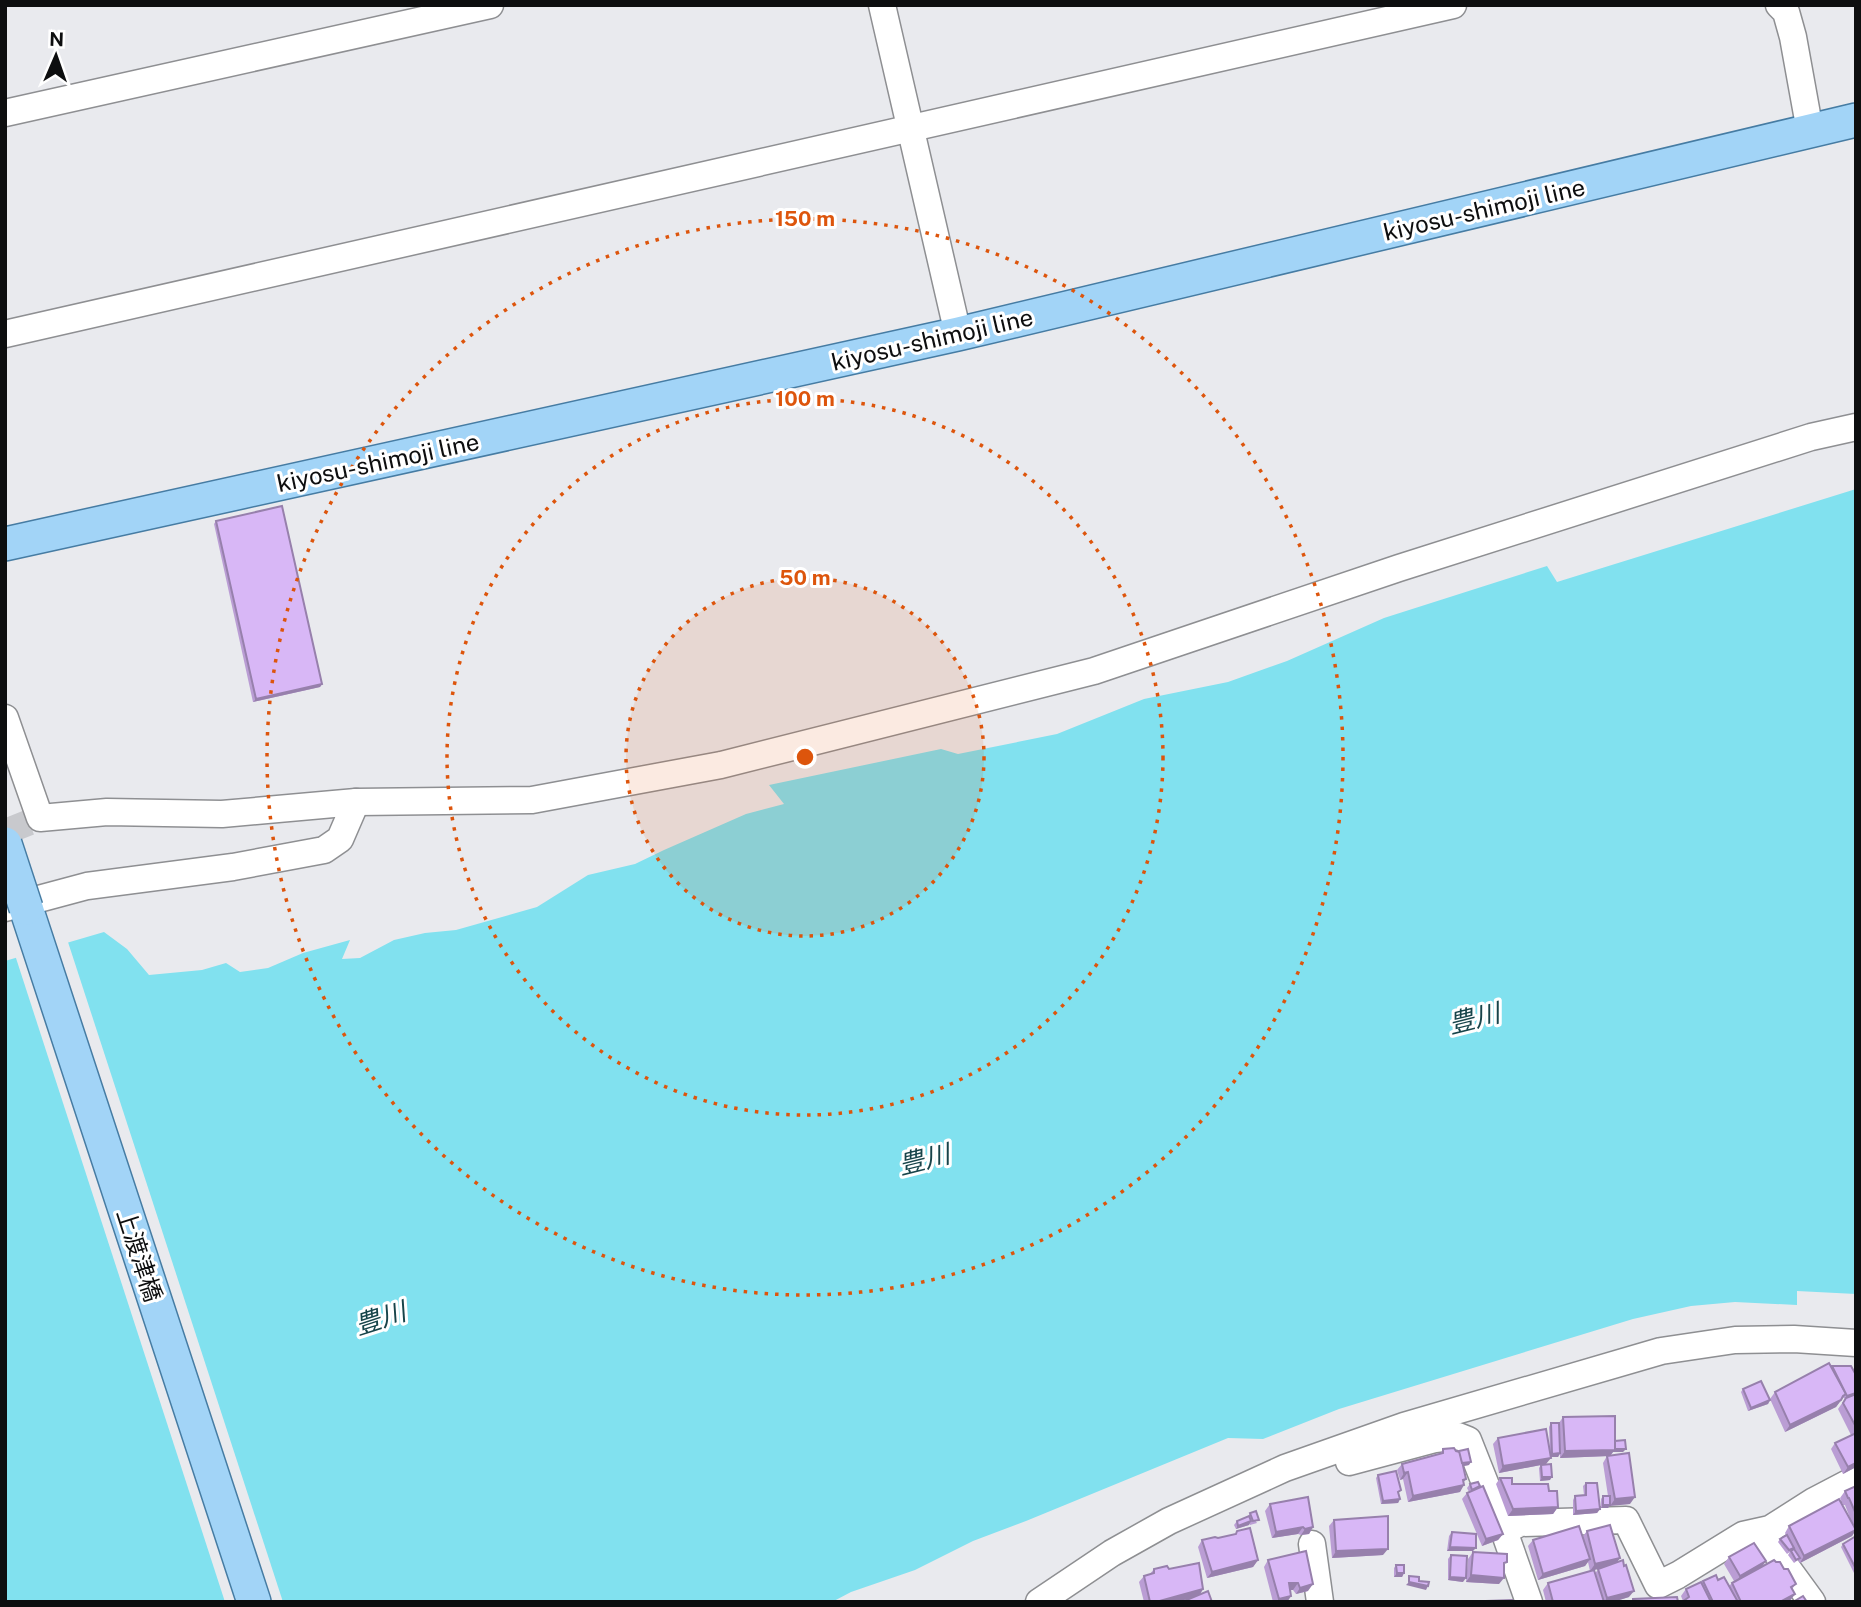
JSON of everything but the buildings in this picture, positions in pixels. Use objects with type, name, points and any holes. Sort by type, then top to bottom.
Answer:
[{"type":"main road","name":"kiyosu-shimoji line","points":[[5,544],[957,334],[1856,120]]},
{"type":"main road","name":"上渡津橋","points":[[5,844],[19,906],[254,1602]]},
{"type":"street","points":[[5,113],[490,5]]},
{"type":"street","points":[[882,5],[957,334]]},
{"type":"street","points":[[5,334],[1454,5]]},
{"type":"street","points":[[1779,5],[1786,12],[1793,37],[1810,131]]},
{"type":"street","points":[[5,718],[40,818],[107,812],[222,814],[356,802],[532,800],[721,765],[1094,671],[1399,568],[1811,437],[1856,426]]},
{"type":"street","points":[[19,906],[87,886],[233,867],[324,850],[340,839],[356,802]]},
{"type":"street","points":[[1039,1602],[1112,1553],[1169,1521],[1285,1468],[1405,1426],[1661,1351],[1735,1340],[1794,1339],[1856,1343]]},
{"type":"street","points":[[1285,1468],[1314,1472],[1435,1439],[1458,1436],[1468,1440],[1529,1602]]},
{"type":"street","points":[[1504,1531],[1520,1523],[1626,1520],[1658,1585],[1743,1535],[1770,1529],[1856,1479]]},
{"type":"street","points":[[1760,1531],[1812,1602]]},
{"type":"street","points":[[1312,1544],[1320,1602]]},
{"type":"water","name":"豊川","points":[[1856,489],[1856,1294],[1797,1291],[1797,1305],[1735,1302],[1691,1306],[1633,1319],[1339,1409],[1263,1439],[1228,1438],[973,1541],[915,1570],[851,1592],[832,1602],[5,1602],[5,961],[104,932],[127,949],[149,975],[202,970],[226,963],[240,972],[268,968],[303,953],[350,940],[342,959],[360,958],[394,940],[456,930],[537,907],[588,875],[635,864],[746,814],[784,804],[769,785],[941,749],[958,754],[1057,734],[1144,699],[1228,682],[1287,661],[1384,618],[1547,566],[1557,582]]},
{"type":"pier","points":[[67,939],[283,1602],[225,1602],[15,955]]},
{"type":"tunnel","points":[[5,832],[40,818]]}]
